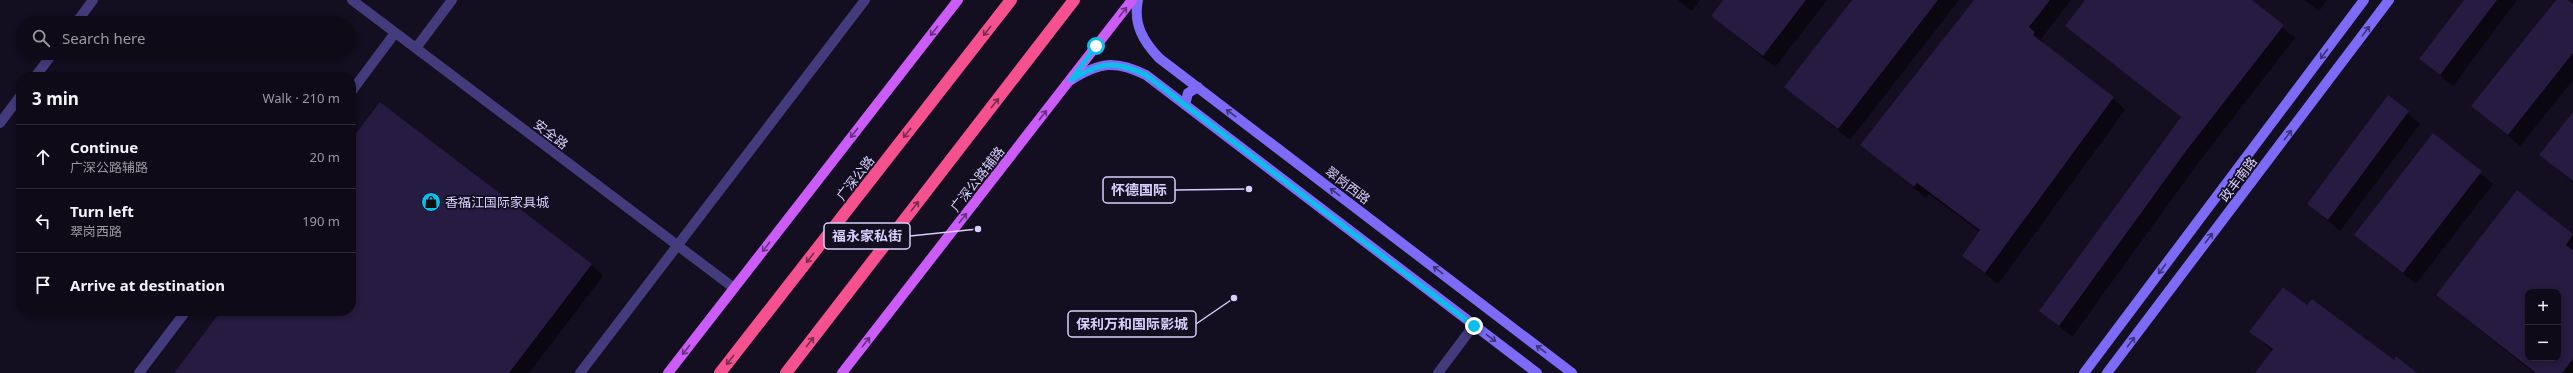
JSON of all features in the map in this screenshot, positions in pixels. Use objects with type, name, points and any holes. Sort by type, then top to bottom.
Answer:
[{"type":"highway","name":"广深公路","points":[[720,373],[1011,0]]},
{"type":"highway","points":[[786,373],[1074,0]]},
{"type":"main road","points":[[668,373],[952,4],[958,0]]},
{"type":"main road","name":"广深公路辅路","points":[[842,373],[1132,0]]},
{"type":"main road","name":"翠岗西路","points":[[1138,0],[1136,11],[1138,28],[1147,45],[1159,58],[1572,373]]},
{"type":"main road","name":"政丰南路","points":[[2084,373],[2364,0]]},
{"type":"main road","name":"政丰南路","points":[[2107,373],[2390,0]]},
{"type":"main road","points":[[1071,80],[1089,69],[1101,66],[1127,66],[1146,75],[1537,373]]},
{"type":"main road","points":[[1185,105],[1188,93],[1198,87]]},
{"type":"street","points":[[81,16],[93,0]]},
{"type":"street","name":"安全路","points":[[352,0],[734,288]]},
{"type":"street","points":[[416,48],[452,0]]},
{"type":"street","points":[[580,373],[865,0]]},
{"type":"street","points":[[356,85],[395,33]]},
{"type":"street","points":[[39,72],[48,60]]},
{"type":"street","points":[[0,123],[16,102]]},
{"type":"street","points":[[139,373],[182,316]]},
{"type":"street","points":[[1438,373],[1474,326]]},
{"type":"building","points":[[1723,0],[1806,0],[1763,56],[1711,16]]},
{"type":"building","points":[[1852,0],[1938,0],[1838,129],[1784,87]]},
{"type":"building","points":[[1974,0],[2050,0],[2029,27],[2035,32],[2033,35],[2114,97],[1985,273],[1962,256],[1980,230],[1917,183],[1914,187],[1860,145]]},
{"type":"building","points":[[2085,0],[2252,0],[2284,25],[2186,151],[2059,326],[2039,311],[2181,117],[2065,26]]},
{"type":"building","points":[[2464,0],[2497,0],[2440,75],[2419,59]]},
{"type":"building","points":[[2556,0],[2567,0],[2573,4],[2573,53],[2508,135],[2471,106]]},
{"type":"building","points":[[2388,95],[2409,111],[2328,220],[2307,204]]},
{"type":"building","name":"香福江国际家具城","points":[[380,102],[592,264],[509,373],[174,373],[217,316],[356,316],[356,133]]},
{"type":"building","points":[[2573,112],[2573,181],[2539,155]]},
{"type":"building","points":[[2433,133],[2482,171],[2403,273],[2354,235]]},
{"type":"building","points":[[2517,190],[2573,234],[2566,245],[2573,250],[2573,359],[2562,373],[2536,373],[2436,295]]},
{"type":"building","points":[[2283,287],[2307,305],[2312,299],[2394,360],[2396,356],[2417,373],[2255,373],[2273,349],[2249,332]]},
{"type":"place","name":"怀德国际","points":[[1249,189]]},
{"type":"place","name":"香福江国际家具城","points":[[431,202]]},
{"type":"place","name":"福永家私街","points":[[978,229]]},
{"type":"place","name":"保利万和国际影城","points":[[1234,298]]},
{"type":"route","points":[[1096,46],[1071,80],[1089,69],[1107,64],[1127,66],[1146,75],[1474,326]]}]
